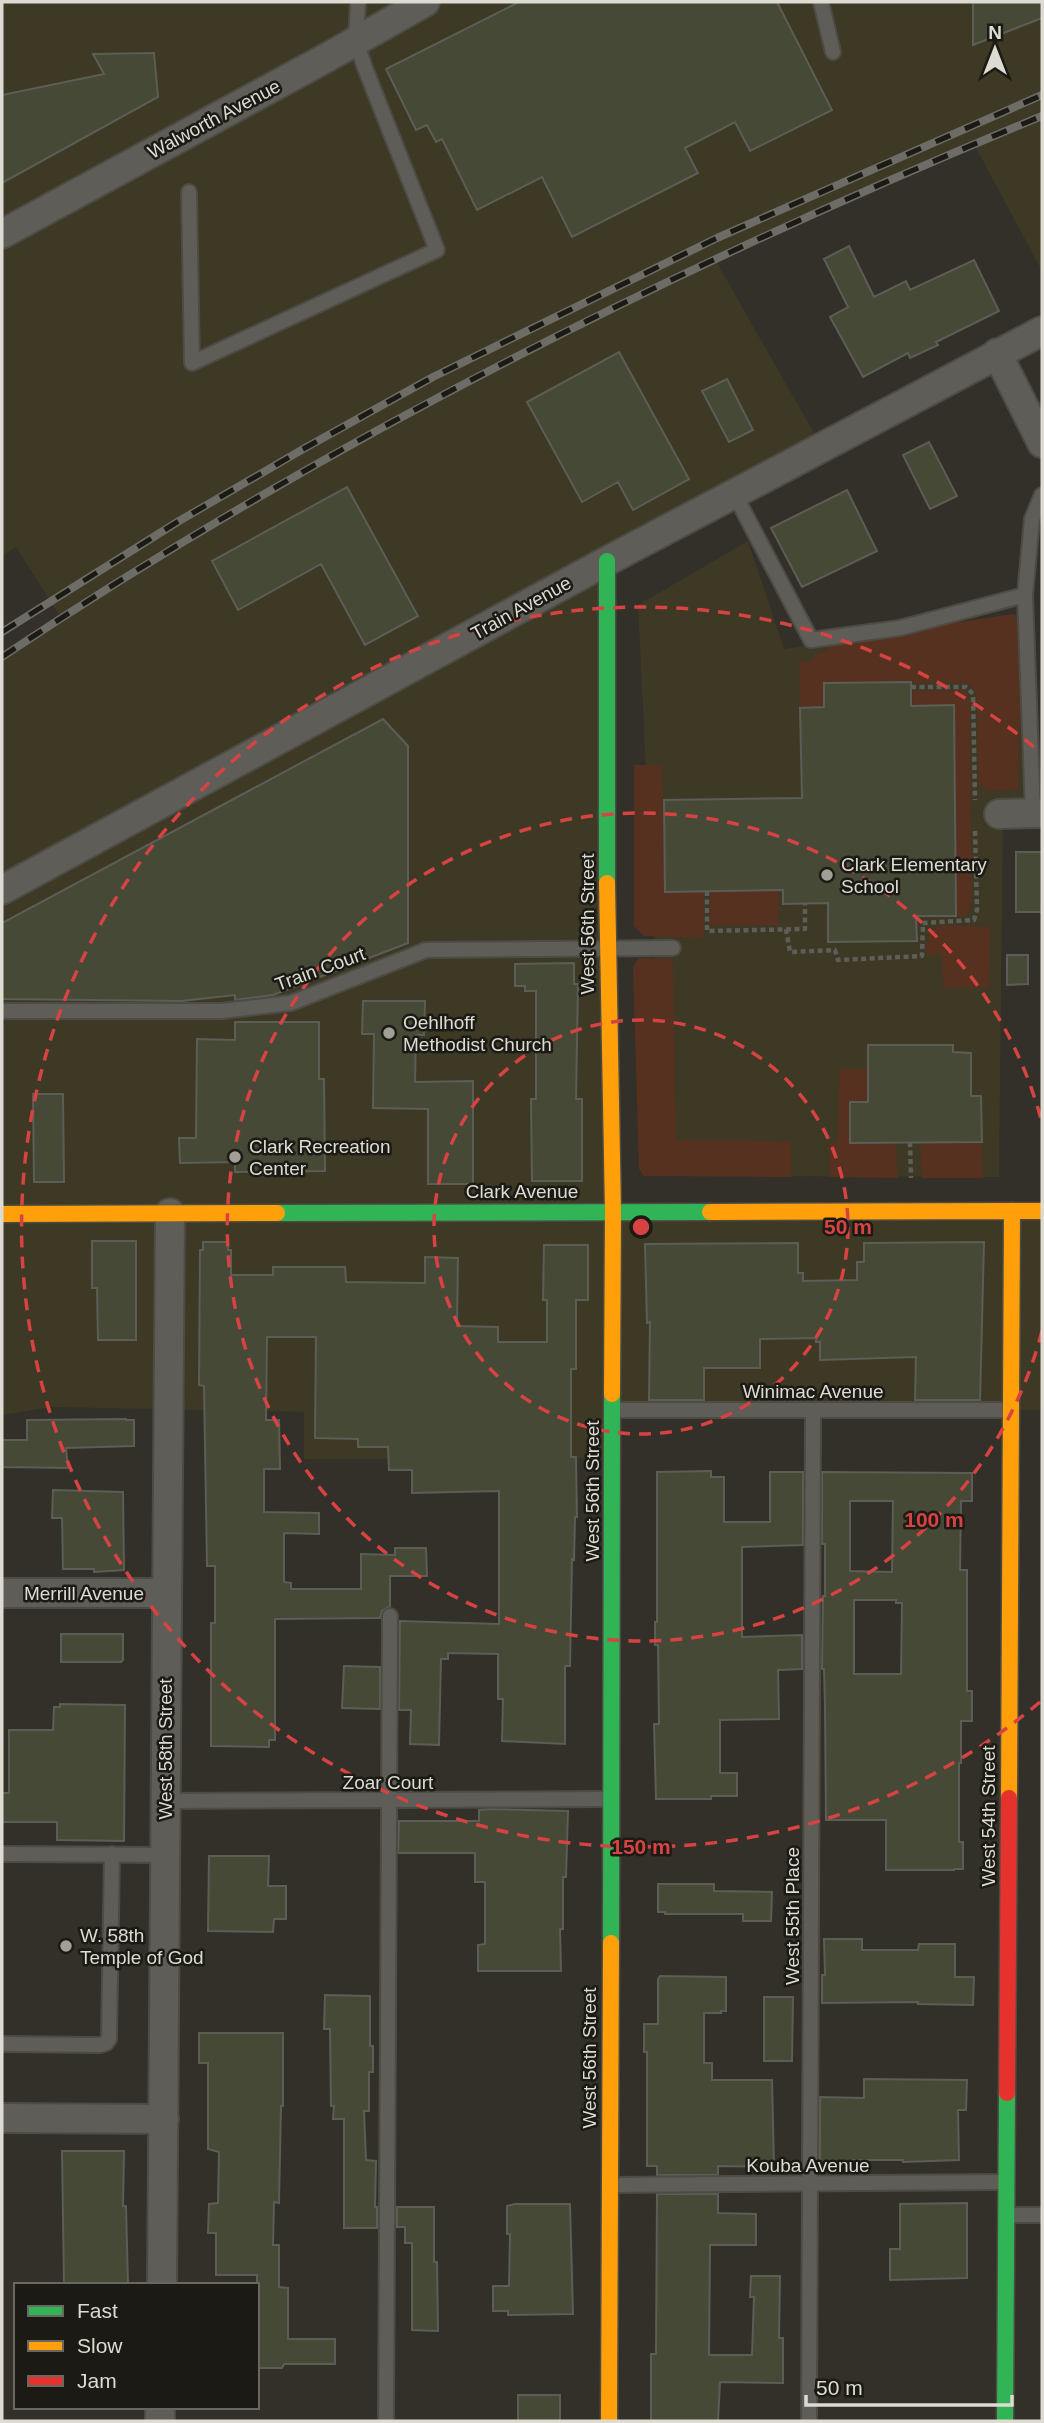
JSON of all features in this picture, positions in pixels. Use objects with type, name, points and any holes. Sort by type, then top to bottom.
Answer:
[{"type":"street","name":"Walworth Avenue","points":[[2,234],[425,2]]},
{"type":"street","name":"Train Avenue","points":[[2,890],[607,561],[1042,331]]},
{"type":"street","points":[[998,353],[1042,443]]},
{"type":"street","name":"West 56th Street","points":[[607,561],[607,948],[613,1212],[609,2421]]},
{"type":"street","points":[[983,818],[1038,813]]},
{"type":"street","name":"West 54th Street","points":[[1005,2421],[1012,1211]]},
{"type":"street","name":"Clark Avenue","points":[[2,1214],[1042,1211]]},
{"type":"street","name":"West 58th Street","points":[[162,2283],[170,1213]]},
{"type":"street","name":"Merrill Avenue","points":[[2,1593],[166,1593]]},
{"type":"street","points":[[2,2118],[164,2119]]},
{"type":"lane","points":[[189,192],[192,363],[437,250],[373,93],[356,41],[358,2]]},
{"type":"lane","points":[[821,2],[833,52]]},
{"type":"lane","points":[[734,494],[811,640],[900,628],[1025,595]]},
{"type":"lane","points":[[1038,813],[1025,595],[1032,519],[1042,495]]},
{"type":"lane","name":"Train Court","points":[[2,1011],[221,1011],[272,1007],[291,1003],[426,950],[673,948]]},
{"type":"lane","name":"Winimac Avenue","points":[[613,1410],[1012,1410]]},
{"type":"lane","name":"West 55th Place","points":[[809,2421],[813,1410]]},
{"type":"lane","points":[[386,2421],[390,1616]]},
{"type":"lane","name":"Zoar Court","points":[[164,1801],[611,1799]]},
{"type":"lane","points":[[2,1854],[164,1855]]},
{"type":"lane","points":[[2,2044],[100,2045],[109,2039],[112,1854]]},
{"type":"lane","name":"Kouba Avenue","points":[[610,2185],[1006,2182]]},
{"type":"lane","points":[[1006,2216],[1042,2216]]},
{"type":"path","points":[[786,929],[790,952],[835,950],[838,960],[922,956],[919,926],[923,923],[974,920],[977,910],[983,818],[973,694],[966,687],[911,687]]},
{"type":"path","points":[[707,891],[707,931],[805,929],[805,903]]},
{"type":"path","points":[[910,1142],[911,1178]]},
{"type":"shaded area","points":[[2,2],[1042,2],[1042,271],[974,144],[716,261],[822,447],[607,561],[613,1211],[1042,1211],[1042,1410],[613,1410],[613,1458],[304,1459],[304,1412],[51,1407],[2,1415],[2,657],[61,618],[16,547],[2,556]]},
{"type":"shaded area","name":"Clark Elementary School","points":[[748,541],[784,649],[1028,612],[1027,813],[1003,814],[999,1177],[655,1176],[654,937],[638,605]]},
{"type":"shaded area","points":[[1013,614],[1020,626],[1018,789],[986,791],[978,780],[977,696],[972,686],[967,683],[825,683],[824,707],[800,708],[799,662],[812,661],[815,654],[826,652],[834,641]]},
{"type":"shaded area","points":[[960,690],[967,693],[970,702],[972,900],[965,916],[956,916],[954,705],[913,706],[912,691]]},
{"type":"shaded area","points":[[634,765],[662,765],[665,892],[704,891],[704,938],[644,936],[634,926]]},
{"type":"shaded area","points":[[778,890],[779,925],[710,925],[710,891]]},
{"type":"shaded area","points":[[943,925],[990,927],[989,988],[943,988],[942,955],[926,955],[927,940],[934,929]]},
{"type":"shaded area","points":[[639,958],[673,959],[676,1140],[791,1141],[791,1177],[644,1176],[639,1169],[633,967]]},
{"type":"shaded area","points":[[839,1069],[869,1069],[868,1102],[850,1102],[850,1143],[896,1142],[898,1178],[830,1177],[829,1142],[838,1142]]},
{"type":"shaded area","points":[[920,1142],[982,1142],[983,1178],[922,1178]]},
{"type":"building","points":[[519,2],[777,2],[832,110],[750,151],[735,122],[685,148],[698,173],[572,237],[542,177],[477,210],[442,139],[436,142],[427,125],[416,130],[386,69]]},
{"type":"building","points":[[973,2],[1042,2],[1042,18],[973,45]]},
{"type":"building","points":[[154,53],[158,97],[2,183],[2,95],[104,74],[93,54]]},
{"type":"building","points":[[849,246],[874,297],[906,281],[910,290],[974,260],[999,311],[936,342],[938,345],[910,358],[908,353],[863,377],[830,317],[848,307],[824,259]]},
{"type":"building","points":[[619,352],[689,479],[633,510],[618,482],[582,502],[527,402]]},
{"type":"building","points":[[727,379],[753,430],[729,442],[702,391]]},
{"type":"building","points":[[929,442],[957,496],[930,509],[903,455]]},
{"type":"building","points":[[347,487],[418,616],[365,645],[321,564],[238,610],[212,561]]},
{"type":"building","points":[[847,490],[877,551],[802,587],[771,528]]},
{"type":"building","points":[[911,682],[911,706],[954,705],[956,916],[916,916],[917,941],[828,942],[828,903],[783,904],[783,890],[665,892],[664,800],[802,798],[800,708],[824,707],[824,683]]},
{"type":"building","points":[[383,719],[408,746],[408,943],[273,995],[235,1000],[235,995],[181,1001],[2,999],[2,923]]},
{"type":"building","points":[[1016,852],[1042,852],[1042,912],[1016,912]]},
{"type":"building","points":[[1007,955],[1028,955],[1028,984],[1007,985]]},
{"type":"building","points":[[574,963],[574,984],[578,984],[576,1099],[582,1099],[582,1181],[532,1181],[531,1099],[536,1099],[536,991],[525,991],[525,986],[515,986],[515,964]]},
{"type":"building","points":[[363,1001],[425,1001],[424,1035],[416,1035],[415,1082],[473,1081],[473,1184],[428,1184],[428,1109],[373,1108],[374,1034],[362,1034]]},
{"type":"building","points":[[235,1022],[319,1022],[319,1079],[324,1079],[325,1171],[235,1172],[235,1162],[180,1163],[179,1138],[196,1138],[197,1039],[235,1040]]},
{"type":"building","points":[[868,1045],[953,1045],[953,1052],[971,1053],[971,1096],[981,1096],[982,1142],[850,1143],[850,1102],[868,1102]]},
{"type":"building","points":[[33,1094],[63,1094],[64,1182],[34,1182]]},
{"type":"building","points":[[92,1241],[136,1241],[136,1340],[98,1340],[97,1288],[92,1288]]},
{"type":"building","points":[[203,1242],[228,1242],[228,1250],[231,1250],[231,1275],[273,1275],[273,1267],[345,1267],[346,1282],[425,1283],[425,1257],[458,1258],[457,1326],[498,1327],[498,1342],[547,1342],[547,1300],[543,1300],[544,1245],[588,1245],[588,1300],[576,1300],[576,1369],[571,1369],[571,1457],[576,1457],[577,1517],[574,1560],[572,1559],[570,1666],[565,1666],[565,1744],[502,1741],[503,1699],[498,1699],[498,1654],[448,1653],[448,1659],[441,1659],[439,1745],[410,1744],[411,1710],[399,1710],[400,1621],[499,1624],[499,1491],[412,1493],[412,1470],[389,1470],[388,1447],[358,1447],[358,1439],[315,1438],[316,1337],[267,1337],[266,1420],[279,1420],[280,1469],[264,1469],[264,1512],[319,1513],[319,1534],[284,1533],[284,1582],[291,1583],[291,1589],[361,1589],[361,1554],[395,1555],[395,1548],[426,1548],[427,1576],[390,1576],[390,1606],[382,1611],[380,1618],[275,1619],[275,1740],[269,1740],[269,1747],[211,1746],[211,1623],[215,1623],[215,1566],[207,1566],[204,1386],[199,1385],[200,1250],[203,1250]]},
{"type":"building","points":[[984,1242],[980,1400],[915,1400],[916,1357],[820,1360],[820,1342],[816,1342],[816,1338],[760,1339],[760,1368],[704,1368],[704,1400],[649,1400],[650,1322],[647,1323],[645,1244],[798,1243],[798,1273],[803,1273],[803,1281],[857,1280],[857,1262],[864,1262],[864,1243]]},
{"type":"building","points":[[27,1420],[134,1420],[134,1446],[66,1448],[68,1468],[2,1467],[2,1440],[27,1440]]},
{"type":"building","points":[[711,1471],[711,1477],[724,1477],[724,1522],[770,1522],[770,1472],[803,1472],[803,1545],[742,1547],[742,1637],[802,1635],[802,1669],[778,1670],[779,1719],[720,1720],[720,1773],[737,1773],[737,1796],[656,1799],[654,1724],[659,1724],[658,1645],[655,1645],[657,1472]]},
{"type":"building","points":[[822,1472],[972,1473],[972,1501],[961,1501],[960,1570],[967,1570],[967,1691],[972,1691],[972,1721],[961,1721],[959,1842],[963,1842],[963,1869],[886,1870],[886,1820],[826,1820],[822,1669],[825,1544],[822,1544]],"holes":[[[850,1501],[893,1501],[892,1572],[850,1571]],[[854,1600],[896,1600],[896,1603],[902,1603],[901,1674],[854,1674]]]},
{"type":"building","points":[[53,1490],[123,1492],[124,1570],[94,1572],[94,1569],[63,1569],[62,1518],[52,1518]]},
{"type":"building","points":[[61,1634],[123,1634],[123,1660],[61,1662]]},
{"type":"building","points":[[344,1666],[380,1667],[380,1709],[342,1708]]},
{"type":"building","points":[[60,1704],[125,1705],[124,1841],[57,1840],[57,1822],[2,1822],[2,1793],[9,1793],[9,1730],[53,1730],[54,1707],[60,1707]]},
{"type":"building","points":[[479,1810],[568,1811],[566,1877],[563,1877],[563,1929],[560,1929],[561,1971],[478,1971],[478,1945],[485,1944],[485,1882],[475,1882],[475,1853],[398,1853],[399,1821],[479,1821]]},
{"type":"building","points":[[209,1856],[269,1856],[268,1886],[286,1886],[286,1919],[274,1919],[273,1932],[208,1931]]},
{"type":"building","points":[[658,1884],[714,1884],[714,1891],[772,1892],[771,1921],[743,1921],[743,1914],[658,1912]]},
{"type":"building","points":[[824,1939],[862,1939],[862,1950],[918,1950],[919,1944],[955,1944],[955,1977],[974,1977],[973,2005],[918,2002],[822,2003],[822,1975],[825,1975]]},
{"type":"building","points":[[660,1976],[726,1977],[726,2011],[704,2013],[704,2063],[712,2063],[712,2080],[772,2080],[774,2167],[718,2166],[718,2175],[657,2175],[657,2166],[647,2166],[647,2052],[644,2052],[644,2024],[658,2024]]},
{"type":"building","points":[[325,1995],[370,1996],[373,2072],[369,2072],[369,2111],[364,2111],[366,2160],[376,2161],[377,2228],[344,2228],[344,2119],[333,2119],[334,2106],[331,2106],[330,2029],[324,2029]]},
{"type":"building","points":[[764,1997],[793,1997],[792,2061],[764,2061]]},
{"type":"building","points":[[199,2033],[283,2033],[279,2203],[274,2202],[273,2245],[279,2245],[279,2287],[288,2288],[288,2339],[335,2339],[335,2364],[284,2364],[282,2368],[259,2368],[257,2275],[216,2275],[216,2233],[208,2233],[209,2204],[218,2203],[219,2152],[208,2149],[208,2063],[199,2063]]},
{"type":"building","points":[[864,2079],[967,2080],[966,2110],[958,2110],[959,2160],[851,2160],[851,2164],[820,2166],[820,2097],[864,2098]]},
{"type":"building","points":[[62,2151],[124,2151],[123,2206],[126,2206],[128,2283],[64,2283]]},
{"type":"building","points":[[657,2194],[718,2194],[718,2213],[756,2214],[756,2245],[710,2245],[709,2355],[752,2355],[754,2297],[750,2297],[751,2276],[780,2276],[779,2338],[783,2338],[783,2383],[720,2382],[718,2421],[651,2421],[651,2354],[656,2354]]},
{"type":"building","points":[[967,2203],[967,2278],[890,2280],[890,2249],[900,2249],[900,2204]]},
{"type":"building","points":[[570,2204],[573,2314],[508,2315],[508,2311],[493,2311],[493,2286],[509,2286],[510,2234],[507,2234],[507,2206]]},
{"type":"building","points":[[397,2207],[434,2207],[438,2331],[412,2330],[412,2243],[405,2243],[405,2227],[397,2227]]},
{"type":"building","points":[[518,2395],[560,2395],[560,2421],[518,2421]]},
{"type":"railway","points":[[2,632],[179,521],[433,377],[717,238],[1042,95]]},
{"type":"railway","points":[[2,657],[251,502],[379,429],[509,361],[773,232],[1042,116]]},
{"type":"traffic: fast","points":[[607,561],[607,883]]},
{"type":"traffic: fast","points":[[277,1213],[710,1212]]},
{"type":"traffic: fast","points":[[611,1943],[612,1394]]},
{"type":"traffic: fast","points":[[1005,2421],[1007,2093]]},
{"type":"traffic: slow","points":[[607,883],[613,1212],[612,1394]]},
{"type":"traffic: slow","points":[[1009,1798],[1012,1211]]},
{"type":"traffic: slow","points":[[710,1212],[1042,1211]]},
{"type":"traffic: slow","points":[[2,1214],[277,1213]]},
{"type":"traffic: slow","points":[[609,2421],[611,1943]]},
{"type":"traffic: jam","points":[[1007,2093],[1009,1798]]},
{"type":"place","name":"Clark Elementary School","points":[[827,875]]},
{"type":"place","name":"Oehlhoff Methodist Church","points":[[389,1033]]},
{"type":"place","name":"Clark Recreation Center","points":[[235,1157]]},
{"type":"place","name":"W. 58th Temple of God","points":[[66,1946]]}]
